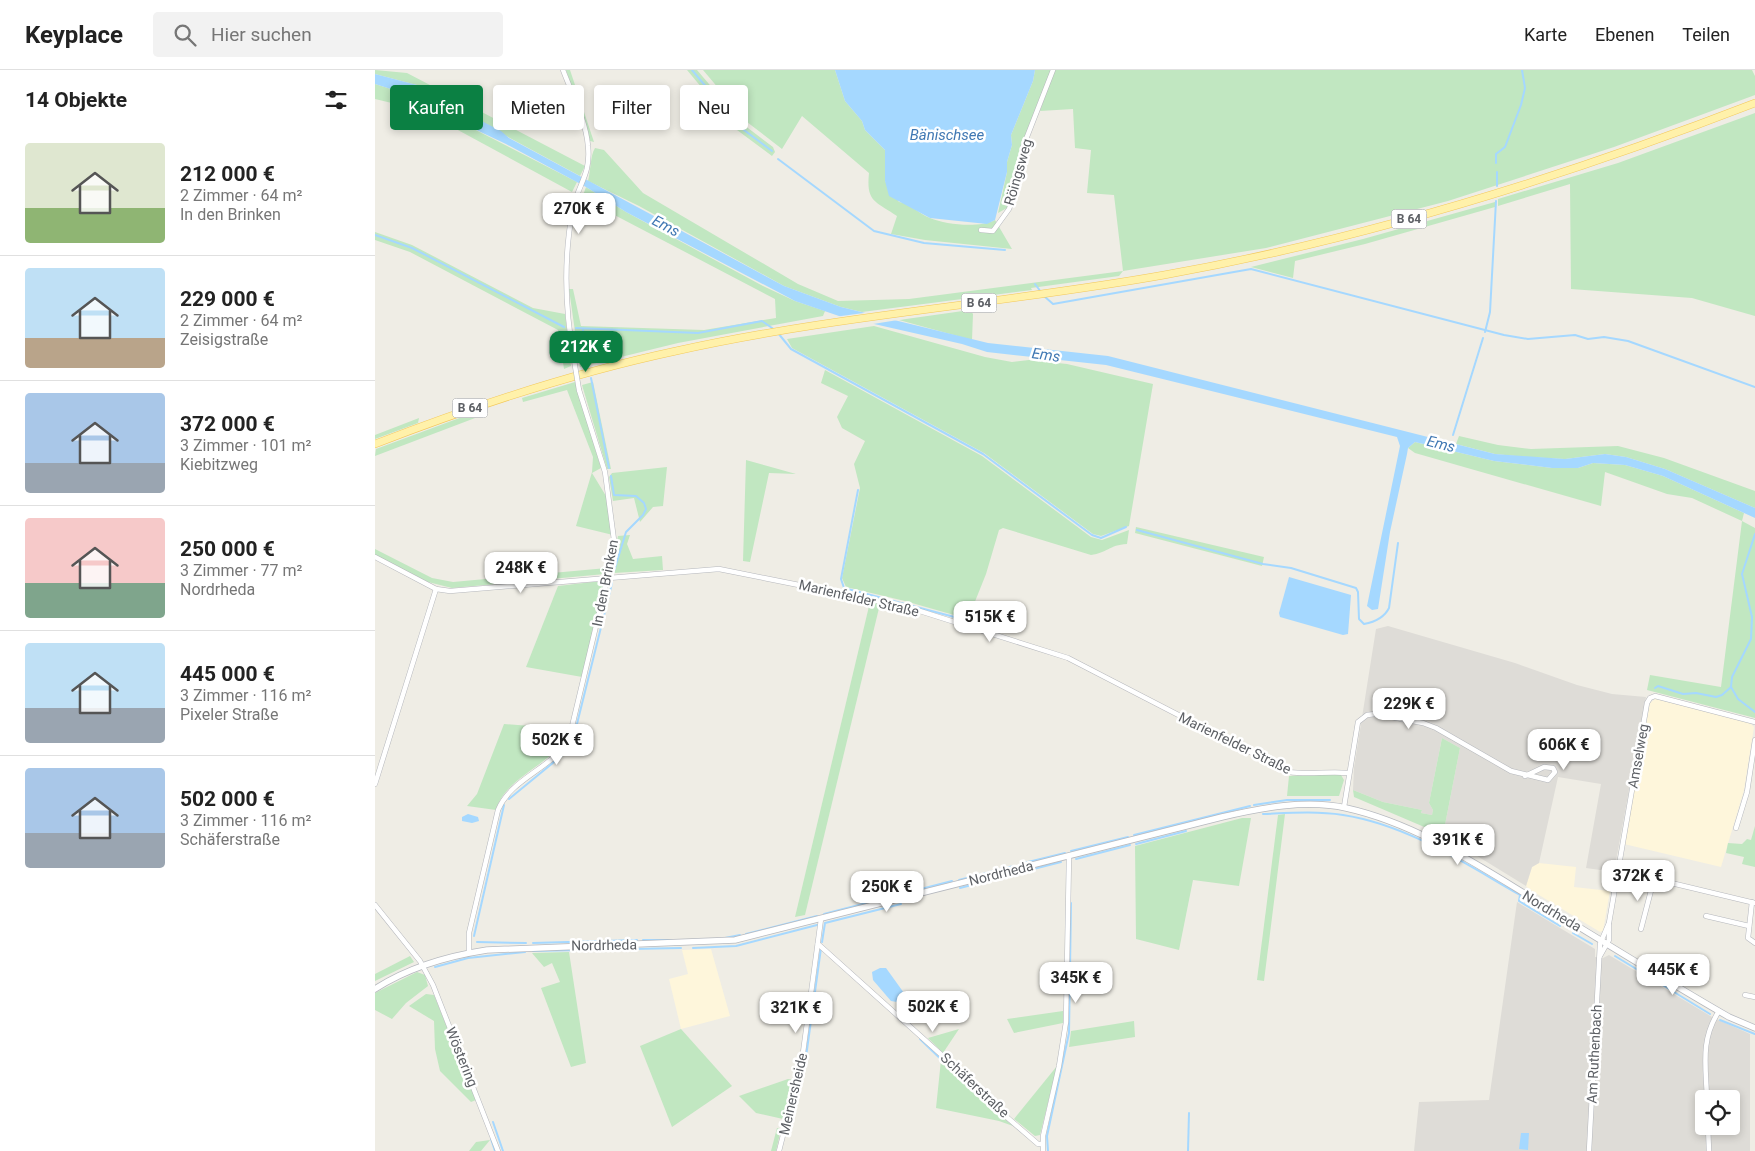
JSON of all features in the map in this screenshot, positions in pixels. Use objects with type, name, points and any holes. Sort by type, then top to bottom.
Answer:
[{"type":"main road","name":"B 64","points":[[375,444],[502,397],[585,373],[679,350],[813,326],[1036,296],[1234,261],[1387,225],[1449,208],[1617,154],[1755,103]]},
{"type":"main road","name":"Nordrheda","points":[[375,989],[423,965],[469,952],[508,948],[724,942],[1253,810],[1294,806],[1344,808],[1383,819],[1434,840],[1719,1011],[1755,1028]]},
{"type":"street","name":"In den Brinken","points":[[469,952],[469,933],[498,810],[510,792],[562,750],[569,739],[607,577],[615,530],[605,472],[579,390],[566,310],[566,269],[574,207],[586,176],[588,144],[584,126],[563,70]]},
{"type":"street","name":"Röingsweg","points":[[981,230],[993,231],[1009,209],[1018,180],[1023,147],[1053,70]]},
{"type":"street","name":"Marienfelder Straße","points":[[375,557],[436,589],[450,591],[719,569],[904,606],[1068,658],[1289,772],[1303,774],[1332,771],[1348,773]]},
{"type":"street","points":[[375,784],[436,589]]},
{"type":"street","name":"Amselweg","points":[[1607,944],[1617,870],[1647,703],[1650,698],[1655,696],[1755,722]]},
{"type":"street","points":[[1344,808],[1348,773],[1358,722],[1367,715],[1375,714],[1435,728],[1489,760],[1525,776],[1548,780],[1555,772],[1553,768],[1544,767],[1525,776]]},
{"type":"street","points":[[1736,828],[1747,792],[1755,740]]},
{"type":"street","points":[[1043,1151],[1042,1144],[1066,1022],[1069,856]]},
{"type":"street","points":[[1617,870],[1753,902],[1748,938],[1755,943]]},
{"type":"street","points":[[1641,929],[1654,879]]},
{"type":"street","name":"Wöstering","points":[[375,905],[423,965],[458,1046],[498,1151]]},
{"type":"street","points":[[1706,916],[1749,926]]},
{"type":"street","name":"Meinersheide","points":[[779,1151],[802,1060],[821,919]]},
{"type":"street","name":"Amselweg","points":[[1601,940],[1609,922]]},
{"type":"street","name":"Am Ruthenbach","points":[[1589,1151],[1601,940]]},
{"type":"street","name":"Schäferstraße","points":[[818,944],[965,1076],[981,1095],[1038,1144],[1042,1144]]},
{"type":"street","points":[[1599,956],[1607,944]]},
{"type":"street","points":[[1745,995],[1755,997]]},
{"type":"street","points":[[1707,1090],[1706,1039],[1709,1026],[1719,1011]]},
{"type":"street","points":[[1708,1135],[1709,1151]]},
{"type":"shaded area","points":[[1388,626],[1515,663],[1577,685],[1612,694],[1646,697],[1614,872],[1586,868],[1601,784],[1558,777],[1539,863],[1532,867],[1526,886],[1443,835],[1460,748],[1442,738],[1429,803],[1433,810],[1432,815],[1421,813],[1422,810],[1383,802],[1353,790],[1354,768],[1376,629]]},
{"type":"shaded area","points":[[1655,699],[1748,721],[1754,727],[1744,790],[1721,867],[1624,844],[1650,703]]},
{"type":"shaded area","points":[[1539,863],[1576,867],[1574,887],[1610,891],[1603,931],[1600,932],[1526,886],[1532,867]]},
{"type":"shaded area","points":[[1517,902],[1595,949],[1595,957],[1603,958],[1609,955],[1712,1017],[1750,1034],[1750,1151],[1414,1151],[1419,1102],[1489,1100]]},
{"type":"shaded area","points":[[711,949],[730,1016],[681,1029],[669,979],[688,974],[682,950]]},
{"type":"green space","points":[[375,70],[407,73],[430,85],[417,85],[375,74]]},
{"type":"green space","points":[[566,70],[570,70],[575,85],[571,85]]},
{"type":"green space","points":[[687,70],[697,70],[710,85],[700,85]]},
{"type":"green space","points":[[703,70],[835,70],[845,101],[862,121],[865,130],[885,150],[885,181],[899,202],[907,204],[930,218],[945,222],[972,225],[995,220],[1012,249],[925,240],[891,234],[897,216],[874,200],[869,190],[869,173],[802,116],[782,149],[748,123],[748,85],[716,85]]},
{"type":"green space","points":[[1035,70],[1051,70],[1021,146],[1014,189],[1007,208],[998,213],[1012,145],[1011,135],[1033,81]]},
{"type":"green space","points":[[1054,70],[1752,70],[1755,76],[1755,95],[1614,147],[1448,201],[1266,248],[1123,271],[1114,195],[1087,193],[1091,150],[1075,148],[1073,109],[1040,111]]},
{"type":"green space","points":[[375,84],[390,89],[390,103],[375,99]]},
{"type":"green space","points":[[584,112],[594,142],[590,141],[584,123]]},
{"type":"green space","points":[[483,113],[493,118],[493,129],[483,123]]},
{"type":"green space","points":[[1755,113],[1755,316],[1692,298],[1571,289],[1570,184],[1498,206],[1498,199],[1618,163]]},
{"type":"green space","points":[[748,128],[773,147],[775,152],[772,156],[737,130],[748,130]]},
{"type":"green space","points":[[458,130],[476,130],[577,182],[572,192]]},
{"type":"green space","points":[[495,130],[516,130],[585,166],[580,176]]},
{"type":"green space","points":[[595,148],[604,150],[643,193],[798,284],[838,301],[909,299],[1123,271],[1119,276],[1031,288],[1032,290],[862,312],[841,307],[784,286],[639,206],[588,181],[592,155]]},
{"type":"green space","points":[[586,187],[626,212],[763,286],[795,301],[825,311],[823,316],[678,343],[580,367],[569,289],[573,289],[581,326],[704,330],[776,318],[775,299],[582,198]]},
{"type":"green space","points":[[1495,202],[1495,207],[1365,244],[1295,261],[1293,278],[1251,267],[1363,239]]},
{"type":"green space","points":[[375,232],[412,245],[533,308],[565,314],[571,366],[564,369],[558,330],[410,252],[375,240]]},
{"type":"green space","points":[[970,310],[973,314],[972,340],[899,320]]},
{"type":"green space","points":[[874,326],[985,357],[1012,362],[1029,360],[1067,364],[1153,384],[1129,526],[1101,536],[1093,534],[984,453],[792,348],[787,339]]},
{"type":"green space","points":[[825,370],[982,456],[1091,537],[1102,540],[1129,530],[1127,544],[1091,555],[1003,528],[999,530],[986,574],[968,619],[846,587],[842,578],[860,488],[854,464],[865,441],[842,428],[837,417],[848,396],[821,383]]},
{"type":"green space","points":[[575,382],[601,468],[592,473],[606,496],[613,535],[576,526],[592,472],[593,457],[567,390],[523,402],[522,398]]},
{"type":"green space","points":[[593,382],[611,469],[607,469],[582,385]]},
{"type":"green space","points":[[481,410],[483,415],[375,456],[376,449]]},
{"type":"green space","points":[[419,418],[418,423],[375,439],[375,435]]},
{"type":"green space","points":[[1459,436],[1498,445],[1531,449],[1618,446],[1664,458],[1755,491],[1755,508],[1665,469],[1626,457],[1605,454],[1565,459],[1495,454],[1456,444]]},
{"type":"green space","points":[[1415,442],[1494,461],[1552,468],[1578,468],[1593,463],[1625,465],[1663,476],[1744,513],[1742,521],[1692,498],[1667,494],[1605,472],[1601,506],[1415,453],[1408,448]]},
{"type":"green space","points":[[746,460],[796,474],[769,473],[750,562],[743,561]]},
{"type":"green space","points":[[667,467],[663,506],[653,507],[640,522],[634,498],[613,501],[609,477],[612,473]]},
{"type":"green space","points":[[1742,521],[1755,528],[1755,718],[1647,690],[1650,675],[1721,687]]},
{"type":"green space","points":[[1136,527],[1264,557],[1262,566],[1135,533]]},
{"type":"green space","points":[[630,535],[627,544],[633,559],[662,556],[663,570],[614,573],[611,570],[618,536]]},
{"type":"green space","points":[[375,549],[432,578],[453,582],[607,568],[605,574],[452,588],[428,582],[375,555]]},
{"type":"green space","points":[[601,581],[603,586],[582,677],[526,667],[558,586]]},
{"type":"green space","points":[[870,602],[880,604],[805,915],[795,917]]},
{"type":"green space","points":[[504,724],[531,726],[535,730],[543,729],[547,726],[570,728],[564,741],[555,751],[511,787],[502,797],[496,810],[467,806],[477,794]]},
{"type":"green space","points":[[1442,738],[1460,748],[1443,835],[1354,797],[1353,790],[1383,802],[1422,810],[1421,813],[1432,815],[1433,810],[1429,803]]},
{"type":"green space","points":[[1341,775],[1344,780],[1339,796],[1287,796],[1289,776]]},
{"type":"green space","points":[[1285,814],[1264,981],[1257,980],[1278,815]]},
{"type":"green space","points":[[1242,818],[1251,818],[1239,886],[1193,880],[1179,950],[1136,939],[1135,846]]},
{"type":"green space","points":[[1755,826],[1755,867],[1742,864],[1744,857],[1726,853],[1728,843],[1742,844],[1747,839],[1751,840]]},
{"type":"green space","points":[[569,952],[586,1063],[571,1067],[541,988],[560,982],[552,963],[544,967],[532,953]]},
{"type":"green space","points":[[410,956],[414,962],[375,981],[375,974]]},
{"type":"green space","points":[[417,972],[425,975],[428,986],[406,1003],[392,1019],[375,1010],[375,993]]},
{"type":"green space","points":[[426,994],[434,995],[476,1100],[471,1102],[440,1071],[435,1049],[434,1021],[409,1006]]},
{"type":"green space","points":[[1063,1011],[1063,1023],[1014,1033],[1007,1019]]},
{"type":"green space","points":[[1134,1021],[1135,1037],[1069,1047],[1071,1031]]},
{"type":"green space","points":[[681,1029],[732,1086],[672,1127],[640,1046]]},
{"type":"green space","points":[[959,1029],[943,1053],[928,1038]]},
{"type":"green space","points":[[941,1060],[979,1098],[1013,1126],[999,1121],[936,1108]]},
{"type":"green space","points":[[1057,1066],[1040,1135],[1035,1136],[1014,1119]]},
{"type":"green space","points":[[788,1079],[793,1080],[783,1119],[756,1113],[739,1096]]},
{"type":"green space","points":[[777,1128],[781,1129],[776,1151],[771,1151]]},
{"type":"green space","points":[[490,1140],[481,1151],[469,1151],[476,1142]]},
{"type":"water","name":"Bänischsee","points":[[835,70],[1035,70],[1033,81],[1011,135],[1012,145],[1007,162],[1007,172],[995,220],[987,224],[930,218],[889,196],[885,181],[885,150],[865,130],[862,121],[845,101]]},
{"type":"water","points":[[375,74],[417,85],[390,85],[390,89],[375,84]]},
{"type":"water","name":"Ems","points":[[483,122],[493,127],[493,130],[501,131],[509,138],[784,286],[841,307],[988,343],[1108,356],[1495,454],[1565,459],[1605,454],[1626,457],[1665,469],[1755,508],[1755,518],[1663,476],[1625,465],[1593,463],[1578,468],[1552,468],[1494,461],[1415,442],[1408,448],[1390,532],[1378,609],[1372,610],[1367,606],[1400,446],[1397,437],[1106,365],[987,352],[962,344],[839,316],[795,301],[626,212],[586,187],[476,130],[483,130]]},
{"type":"water","points":[[1289,577],[1351,595],[1348,634],[1343,635],[1280,617],[1279,613]]},
{"type":"water","points":[[468,814],[478,817],[479,821],[472,823],[462,821],[462,817]]},
{"type":"water","points":[[880,968],[886,968],[904,993],[903,997],[897,1002],[891,1001],[873,980],[872,972]]},
{"type":"water","points":[[1521,1133],[1529,1133],[1528,1150],[1519,1149]]},
{"type":"pier","points":[[871,312],[904,319],[867,325],[834,317]]},
{"type":"waterway","points":[[692,70],[740,127],[772,151]]},
{"type":"waterway","points":[[1496,163],[1496,154],[1505,147],[1521,105],[1525,88],[1522,70]]},
{"type":"waterway","points":[[778,159],[874,231],[924,243],[1005,250]]},
{"type":"waterway","points":[[1497,172],[1497,186]]},
{"type":"waterway","points":[[1485,332],[1490,312],[1496,201]]},
{"type":"waterway","points":[[375,235],[412,248],[564,327]]},
{"type":"waterway","points":[[1044,296],[1053,304],[1251,269],[1504,335],[1528,339],[1575,335],[1588,339],[1604,337],[1628,341],[1755,387]]},
{"type":"waterway","points":[[1035,284],[1041,292]]},
{"type":"waterway","points":[[576,328],[698,333],[762,321],[775,330]]},
{"type":"waterway","points":[[583,330],[589,364]]},
{"type":"waterway","points":[[778,333],[791,349],[983,454],[1092,535],[1101,538],[1126,527]]},
{"type":"waterway","name":"Ems","points":[[1453,435],[1483,338]]},
{"type":"waterway","points":[[591,378],[609,468]]},
{"type":"waterway","points":[[611,476],[614,495],[636,496],[644,503],[646,509],[643,515],[626,532],[614,571]]},
{"type":"waterway","points":[[858,490],[841,579],[844,588],[962,619]]},
{"type":"waterway","points":[[1137,530],[1263,564],[1291,568],[1356,588],[1358,592],[1359,619],[1364,624],[1379,619],[1389,608],[1398,543]]},
{"type":"waterway","points":[[1655,688],[1658,686],[1683,694],[1696,693],[1716,697],[1722,695],[1731,687],[1732,677],[1751,639],[1752,617],[1742,574],[1755,534]]},
{"type":"waterway","points":[[509,799],[571,748],[612,583]]},
{"type":"waterway","points":[[1731,687],[1738,699],[1755,712]]},
{"type":"waterway","points":[[1254,805],[1287,800],[1330,800]]},
{"type":"waterway","points":[[474,936],[504,805]]},
{"type":"waterway","points":[[1134,835],[1250,806]]},
{"type":"waterway","points":[[1263,814],[1343,815],[1390,827],[1413,836],[1478,870],[1520,895],[1519,901],[1560,926]]},
{"type":"waterway","points":[[1136,844],[1186,831]]},
{"type":"waterway","points":[[1071,851],[1128,837]]},
{"type":"waterway","points":[[1076,859],[1130,845]]},
{"type":"waterway","points":[[1024,863],[1065,853]]},
{"type":"waterway","points":[[960,888],[1061,862]]},
{"type":"waterway","points":[[959,880],[1014,866]]},
{"type":"waterway","points":[[824,914],[952,881]]},
{"type":"waterway","points":[[1048,1151],[1047,1136],[1069,1033],[1071,903]]},
{"type":"waterway","points":[[822,942],[825,923],[901,904]]},
{"type":"waterway","points":[[746,934],[817,916]]},
{"type":"waterway","points":[[693,948],[736,946],[817,925]]},
{"type":"waterway","points":[[1573,933],[1592,944]]},
{"type":"waterway","points":[[725,938],[740,935]]},
{"type":"waterway","points":[[533,943],[637,940]]},
{"type":"waterway","points":[[643,940],[673,940]]},
{"type":"waterway","points":[[477,942],[526,943]]},
{"type":"waterway","points":[[533,951],[681,948]]},
{"type":"waterway","points":[[806,1057],[821,948]]},
{"type":"waterway","points":[[435,967],[468,958],[525,952]]},
{"type":"waterway","points":[[1615,956],[1710,1014]]},
{"type":"waterway","points":[[1720,1020],[1755,1034]]},
{"type":"waterway","points":[[920,1039],[979,1096]]},
{"type":"waterway","points":[[1188,1151],[1189,1113]]},
{"type":"waterway","points":[[493,1122],[503,1151]]},
{"type":"waterway","points":[[491,1139],[495,1151]]}]
